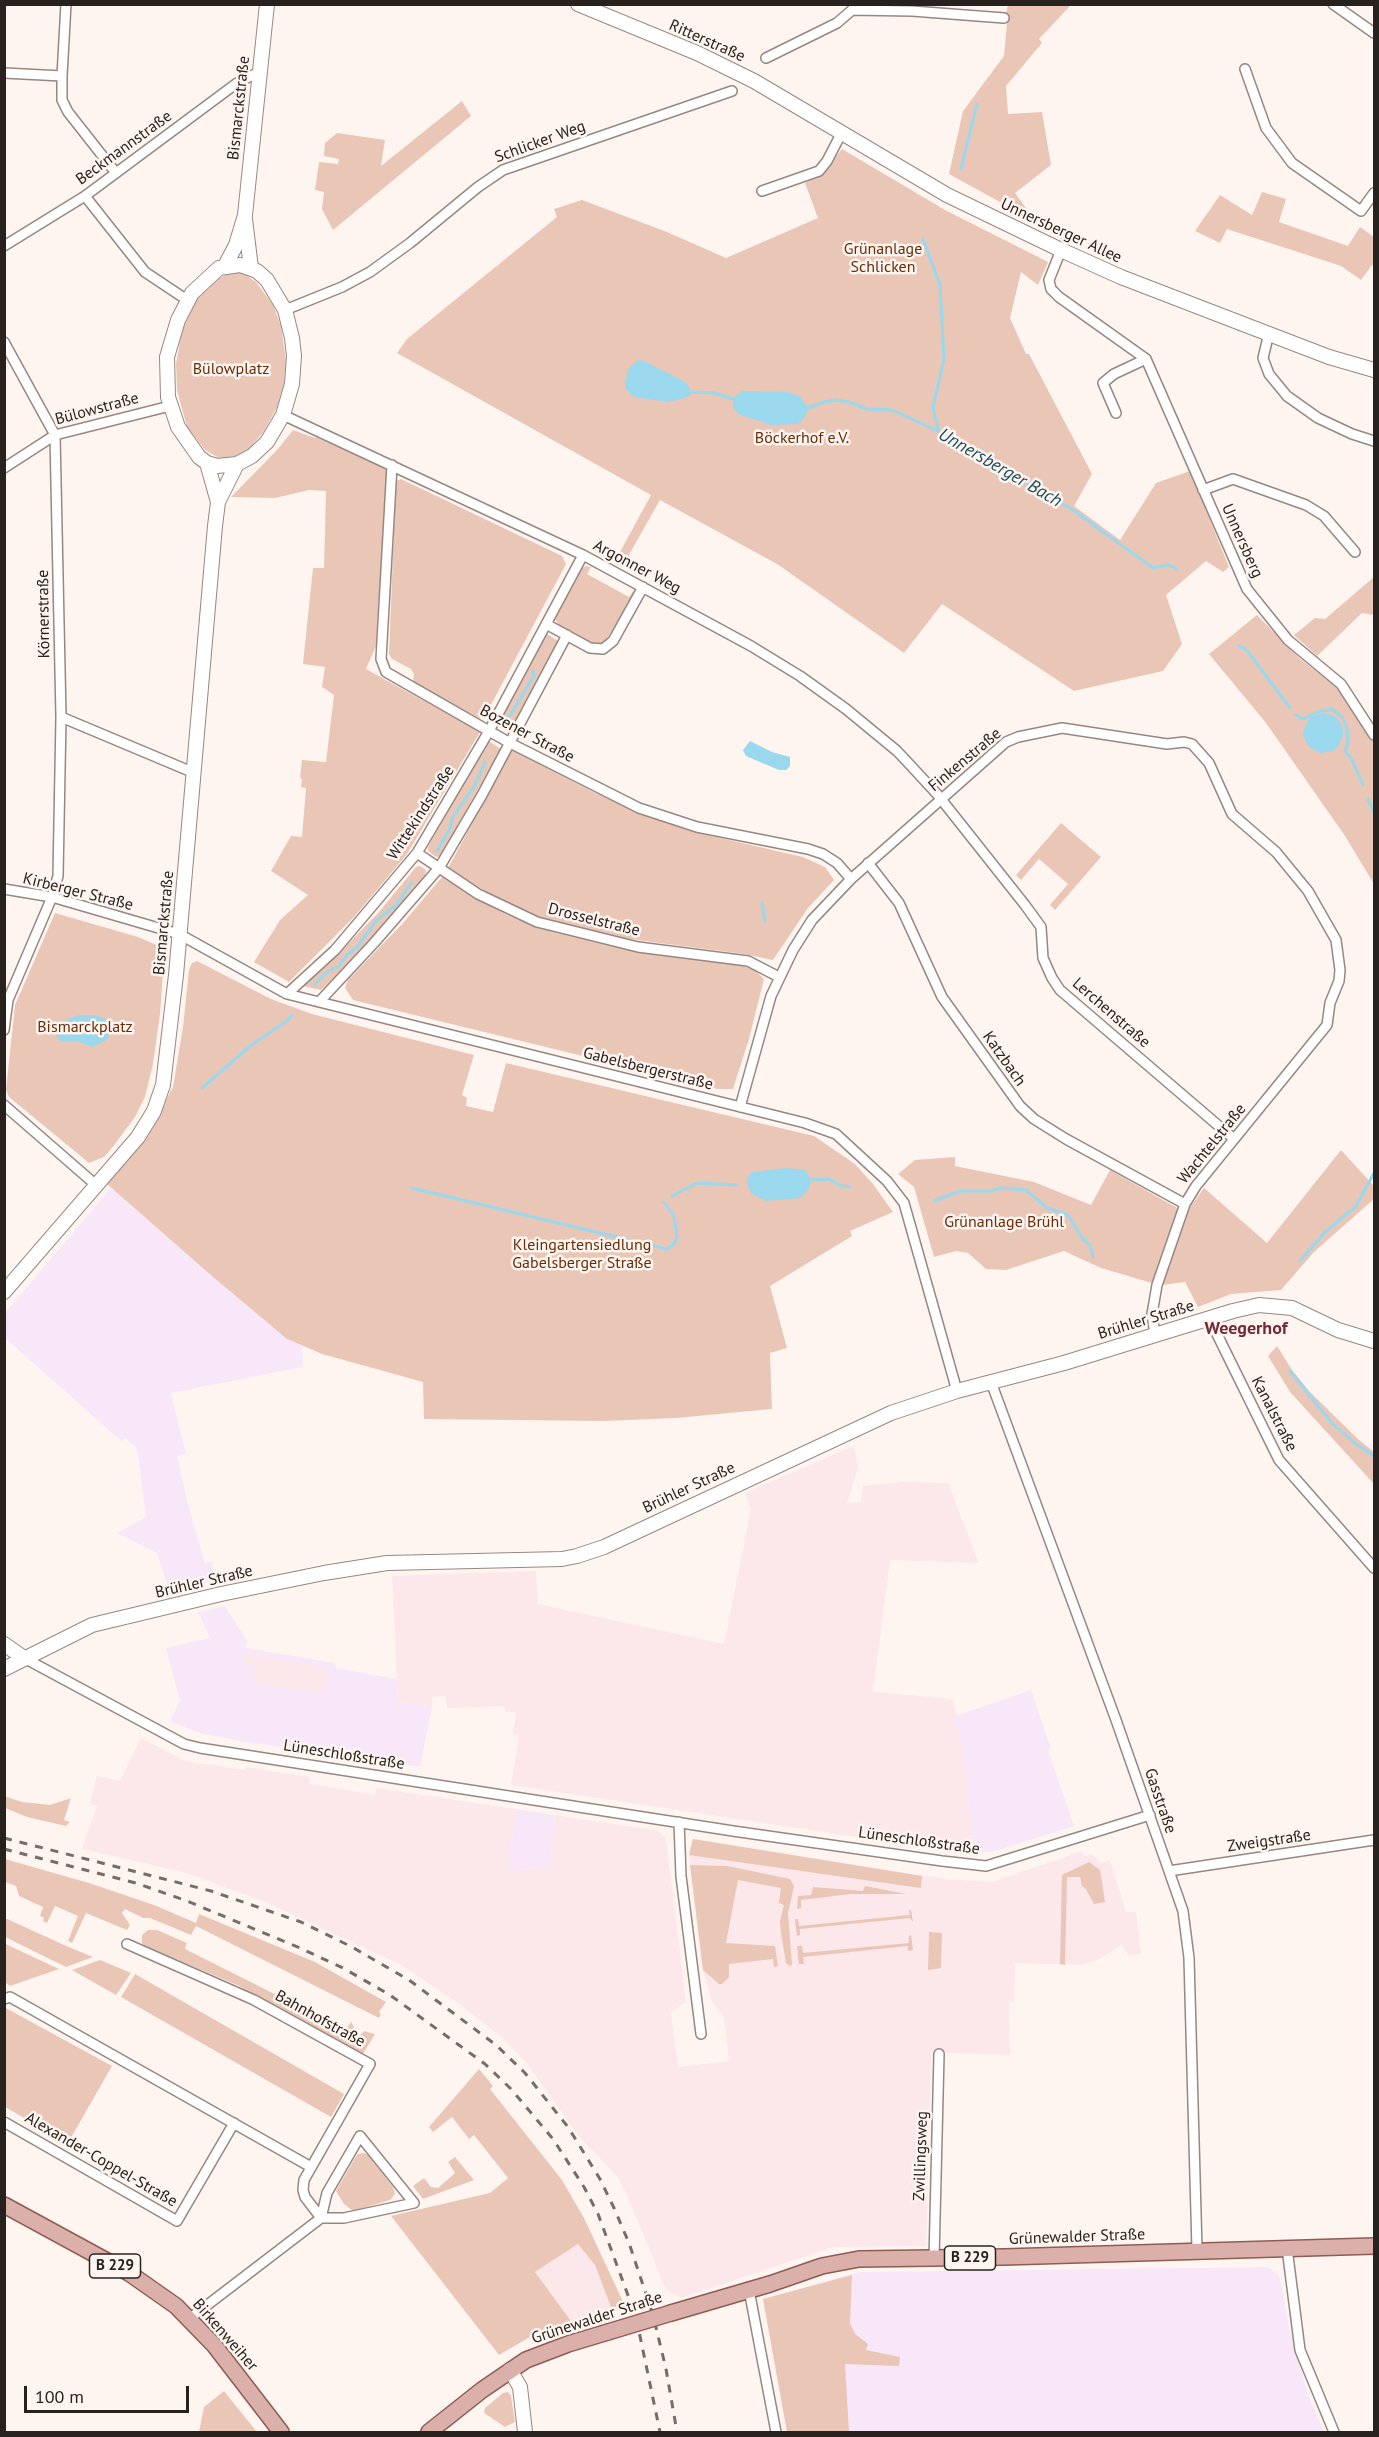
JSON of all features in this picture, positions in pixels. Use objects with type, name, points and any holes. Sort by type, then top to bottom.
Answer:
[{"type":"main road","name":"Bismarckstraße","points":[[250,268],[245,215],[267,4]]},
{"type":"main road","name":"Ritterstraße","points":[[578,4],[697,53],[754,81]]},
{"type":"main road","name":"Unnersberger Allee","points":[[754,81],[798,105],[841,134],[946,195],[1061,250],[1121,277],[1329,357],[1374,370]]},
{"type":"main road","name":"Bismarckstraße","points":[[225,266],[236,245],[245,215]]},
{"type":"main road","points":[[240,265],[250,268],[267,280],[285,310],[294,356],[292,384],[283,416],[262,447],[252,456],[225,467],[207,463],[192,449],[182,435],[170,406],[166,380],[167,357],[174,329],[187,300],[205,280],[225,266],[240,265]]},
{"type":"main road","name":"Bismarckstraße","points":[[207,463],[218,502]]},
{"type":"main road","name":"Bismarckstraße","points":[[4,1292],[143,1129],[154,1111],[164,1085],[171,1035],[192,772],[218,502],[237,464]]},
{"type":"main road","name":"Brühler Straße","points":[[4,1669],[92,1625],[221,1594],[342,1570],[387,1563],[562,1559],[577,1556],[604,1547],[891,1413],[957,1391],[1258,1305],[1292,1308],[1338,1330],[1374,1341]]},
{"type":"main road","points":[[4,1644],[24,1658]]},
{"type":"main road","name":"Birkenweiher","points":[[4,2205],[129,2273],[176,2306],[214,2345],[281,2433]]},
{"type":"main road","name":"Grünewalder Straße","points":[[510,2370],[533,2357],[608,2332],[840,2261],[1374,2246]]},
{"type":"main road","points":[[510,2370],[520,2387],[525,2433]]},
{"type":"main road","name":"B 229","points":[[429,2433],[510,2370]]},
{"type":"street","points":[[66,4],[62,100],[68,112],[116,173]]},
{"type":"street","points":[[1333,4],[1374,33]]},
{"type":"street","points":[[766,58],[837,22],[850,7],[1004,18]]},
{"type":"street","points":[[1245,69],[1266,128],[1292,163],[1361,211],[1374,193]]},
{"type":"street","name":"Beckmannstraße","points":[[4,246],[85,196],[237,83],[259,72]]},
{"type":"street","points":[[4,73],[62,76]]},
{"type":"street","name":"Schlicker Weg","points":[[285,310],[342,287],[370,272],[503,170],[732,90]]},
{"type":"street","points":[[762,191],[819,171],[828,161],[841,134]]},
{"type":"street","points":[[85,196],[145,272],[187,300]]},
{"type":"street","points":[[1061,250],[1049,280],[1051,289],[1146,359],[1114,374],[1103,383],[1116,413]]},
{"type":"street","points":[[1269,333],[1263,358],[1269,374],[1287,396],[1318,418],[1352,434],[1374,441]]},
{"type":"street","name":"Körnerstraße","points":[[4,342],[55,435],[61,717],[58,876],[52,897]]},
{"type":"street","name":"Unnersberg","points":[[1146,359],[1246,589],[1288,640],[1341,684],[1374,735]]},
{"type":"street","name":"Bülowstraße","points":[[4,468],[55,435],[170,406]]},
{"type":"street","name":"Argonner Weg","points":[[283,416],[583,555],[751,646],[837,702],[897,752],[941,799]]},
{"type":"street","name":"Bozener Straße","points":[[392,465],[381,659],[383,668],[388,673],[510,743],[639,808],[697,827],[823,854],[837,863],[850,879]]},
{"type":"street","points":[[1203,490],[1233,479],[1306,505],[1324,516],[1355,552]]},
{"type":"street","name":"Wittekindstraße","points":[[286,994],[335,950],[417,853],[489,731],[583,555]]},
{"type":"street","points":[[546,624],[595,650],[605,648],[613,641],[643,587]]},
{"type":"street","points":[[319,1002],[439,868],[567,636]]},
{"type":"street","points":[[61,717],[192,772]]},
{"type":"street","name":"Finkenstraße","points":[[740,1107],[765,1013],[778,977],[812,920],[850,879],[1006,742],[1018,737],[1062,728],[1167,744],[1184,741],[1192,744],[1209,763],[1232,814],[1276,852],[1294,873],[1317,906],[1336,940],[1340,970],[1339,981],[1330,1003],[1327,1025]]},
{"type":"street","name":"Lerchenstraße","points":[[941,799],[1041,927],[1043,958],[1060,990],[1234,1139]]},
{"type":"street","name":"Drosselstraße","points":[[417,853],[488,899],[543,924],[638,947],[737,959],[758,965],[778,977]]},
{"type":"street","name":"Katzbach","points":[[868,863],[899,903],[942,996],[1020,1106],[1034,1119],[1066,1139],[1185,1204]]},
{"type":"street","name":"Kirberger Straße","points":[[4,889],[52,897],[179,934]]},
{"type":"street","points":[[4,1030],[8,1000],[52,897]]},
{"type":"street","name":"Gabelsbergerstraße","points":[[179,934],[286,994],[805,1123],[836,1134],[859,1153],[897,1191],[909,1218],[957,1391]]},
{"type":"street","name":"Wachtelstraße","points":[[1155,1335],[1152,1314],[1157,1285],[1185,1204],[1196,1186],[1327,1025]]},
{"type":"street","points":[[4,1105],[96,1185]]},
{"type":"street","name":"Kanalstraße","points":[[1209,1318],[1279,1461],[1374,1568]]},
{"type":"street","name":"Gasstraße","points":[[992,1382],[1150,1815],[1182,1911],[1189,1958],[1197,2250]]},
{"type":"street","name":"Lüneschloßstraße","points":[[24,1658],[192,1746],[679,1822],[986,1866],[1150,1815]]},
{"type":"street","points":[[679,1822],[681,1876],[701,2034]]},
{"type":"street","name":"Zweigstraße","points":[[1169,1871],[1374,1840]]},
{"type":"street","name":"Bahnhofstraße","points":[[127,1944],[254,2000],[370,2064],[304,2180],[303,2190],[321,2218]]},
{"type":"street","points":[[4,1999],[10,1997],[311,2167]]},
{"type":"street","name":"Zwillingsweg","points":[[934,2259],[939,2054]]},
{"type":"street","name":"Alexander-Coppel-Straße","points":[[4,2122],[177,2221],[234,2123]]},
{"type":"street","points":[[189,2319],[321,2218],[344,2218],[414,2203],[360,2136],[327,2193],[321,2218]]},
{"type":"street","points":[[1287,2248],[1300,2350],[1334,2433]]},
{"type":"street","points":[[748,2290],[776,2433]]},
{"type":"shaded area","points":[[111,1188],[287,1339],[302,1346],[303,1367],[171,1393],[186,1454],[177,1456],[190,1512],[205,1563],[212,1562],[216,1580],[170,1593],[157,1553],[117,1533],[146,1517],[137,1448],[125,1438],[121,1441],[5,1338],[4,1314]]},
{"type":"shaded area","points":[[854,1446],[858,1467],[847,1503],[861,1502],[863,1486],[902,1482],[948,1483],[979,1563],[890,1560],[873,1692],[953,1699],[967,1779],[966,1790],[976,1853],[511,1785],[519,1736],[513,1734],[516,1712],[505,1712],[504,1706],[447,1708],[446,1696],[432,1697],[432,1708],[398,1702],[392,1576],[536,1571],[538,1604],[724,1644],[751,1509],[745,1493]]},
{"type":"shaded area","points":[[225,1606],[247,1641],[246,1648],[335,1663],[336,1668],[397,1679],[398,1702],[432,1708],[420,1767],[240,1741],[196,1732],[170,1721],[180,1701],[166,1648],[210,1638],[198,1612]]},
{"type":"shaded area","points":[[244,1654],[328,1667],[324,1694],[254,1683],[256,1665],[243,1663]]},
{"type":"shaded area","points":[[1031,1690],[1051,1748],[1048,1750],[1074,1826],[992,1852],[976,1853],[966,1790],[967,1779],[955,1716]]},
{"type":"shaded area","points":[[141,1738],[185,1761],[310,1777],[309,1784],[375,1795],[376,1788],[516,1809],[507,1871],[550,1867],[555,1815],[659,1831],[666,1839],[686,2002],[671,2012],[678,2067],[729,2061],[724,2017],[711,2000],[703,1970],[689,1855],[693,1839],[944,1879],[992,1882],[1082,1851],[1084,1856],[1092,1854],[1101,1863],[1110,1860],[1126,1912],[1136,1912],[1141,1954],[1128,1955],[1122,1945],[1098,1960],[1081,1965],[1015,1963],[1014,2001],[1009,2002],[1010,2055],[931,2052],[926,2246],[834,2247],[681,2298],[666,2290],[618,2177],[580,2138],[528,2065],[503,2038],[458,2003],[401,1965],[268,1903],[183,1872],[82,1849],[97,1806],[90,1803],[97,1776],[120,1781]]},
{"type":"shaded area","points":[[516,1809],[555,1815],[550,1867],[507,1871]]},
{"type":"shaded area","points":[[578,2244],[595,2265],[612,2310],[571,2321],[535,2272]]},
{"type":"shaded area","points":[[1268,2267],[1279,2275],[1291,2337],[1309,2397],[1324,2432],[787,2432],[763,2299],[859,2272]]},
{"type":"green space","points":[[1008,5],[1071,5],[1039,39],[1042,43],[1006,86],[1008,114],[1042,112],[1051,165],[1015,193],[1029,212],[1029,218],[949,174],[963,111],[1004,56],[1007,23],[1004,22]]},
{"type":"green space","points":[[462,101],[471,116],[333,230],[322,209],[324,192],[315,190],[319,162],[338,164],[339,159],[324,156],[325,143],[337,133],[385,140],[381,166]]},
{"type":"green space","name":"Böckerhof e.V.","points":[[842,149],[945,210],[1048,262],[1038,285],[1021,272],[1010,318],[1026,354],[1029,354],[1092,474],[1074,506],[1120,540],[1156,483],[1190,471],[1229,567],[1223,572],[1206,561],[1166,595],[1182,644],[1163,671],[1074,691],[942,604],[904,653],[777,564],[660,500],[622,567],[614,563],[651,495],[397,353],[407,339],[557,217],[554,209],[582,200],[667,232],[726,258],[818,218],[805,183],[823,174]]},
{"type":"green space","points":[[1262,192],[1286,199],[1279,222],[1348,246],[1360,227],[1374,237],[1374,266],[1372,265],[1361,280],[1341,266],[1227,229],[1220,243],[1195,231],[1220,195],[1252,215]]},
{"type":"green space","name":"Bülowplatz","points":[[236,272],[243,273],[256,282],[273,305],[281,326],[286,360],[284,383],[277,407],[264,431],[249,449],[237,456],[219,458],[205,450],[187,427],[177,390],[176,364],[182,331],[197,299],[216,280]]},
{"type":"green space","points":[[293,430],[387,468],[376,646],[366,669],[480,732],[407,854],[354,917],[289,982],[254,962],[280,920],[308,895],[271,871],[291,836],[302,837],[306,788],[301,787],[302,760],[326,762],[334,695],[322,687],[325,667],[303,664],[313,568],[324,568],[326,491],[309,490],[275,498],[231,497],[278,449]]},
{"type":"green space","points":[[401,479],[562,556],[566,564],[485,716],[479,718],[413,682],[414,674],[411,669],[392,659],[389,654],[396,481]]},
{"type":"green space","points":[[586,566],[591,567],[587,574],[629,597],[634,590],[633,597],[603,645],[595,646],[559,626],[555,619],[581,569]]},
{"type":"green space","points":[[1374,577],[1374,615],[1362,613],[1317,656],[1294,635],[1315,618],[1325,619]]},
{"type":"green space","points":[[1257,615],[1298,657],[1336,687],[1374,741],[1374,884],[1345,836],[1266,723],[1209,654]]},
{"type":"green space","points":[[547,634],[560,642],[510,732],[496,725]]},
{"type":"green space","points":[[487,742],[501,749],[440,856],[436,857],[428,851],[428,847]]},
{"type":"green space","points":[[512,750],[593,792],[653,818],[703,834],[803,857],[825,867],[834,880],[808,908],[773,960],[622,938],[525,912],[498,899],[448,868]]},
{"type":"green space","points":[[1061,823],[1101,857],[1055,910],[1050,905],[1068,884],[1039,859],[1021,880],[1016,875]]},
{"type":"green space","points":[[420,866],[426,870],[425,877],[357,956],[321,990],[303,986],[379,912],[416,867]]},
{"type":"green space","points":[[442,877],[507,915],[552,932],[635,952],[737,964],[755,970],[764,979],[749,1039],[733,1089],[718,1089],[353,1000],[345,988],[348,980],[403,923]]},
{"type":"green space","name":"Bismarckplatz","points":[[55,913],[138,937],[159,946],[162,952],[160,1014],[153,1064],[145,1097],[135,1117],[112,1148],[104,1157],[89,1163],[9,1097],[6,1090],[15,1005]]},
{"type":"green space","name":"Kleingartensiedlung Gabelsberger Straße","points":[[197,961],[271,999],[312,1014],[474,1055],[462,1095],[467,1098],[466,1106],[493,1112],[506,1063],[814,1136],[855,1164],[893,1212],[850,1231],[852,1236],[770,1286],[787,1348],[770,1353],[772,1409],[676,1418],[605,1421],[424,1419],[423,1382],[322,1354],[287,1339],[107,1184],[152,1126],[173,1087],[189,970],[192,963]]},
{"type":"green space","name":"Grünanlage Brühl","points":[[1341,1150],[1374,1186],[1374,1199],[1314,1252],[1281,1290],[1231,1294],[1198,1307],[1185,1282],[1162,1285],[1152,1283],[1101,1268],[1064,1251],[1006,1270],[986,1269],[968,1253],[956,1251],[934,1257],[914,1187],[898,1174],[915,1160],[955,1157],[955,1166],[1034,1182],[1091,1205],[1110,1170],[1186,1213],[1204,1188],[1267,1243]]},
{"type":"green space","points":[[1277,1346],[1292,1370],[1310,1392],[1374,1452],[1374,1484],[1290,1392],[1268,1356]]},
{"type":"green space","points":[[4,1796],[22,1802],[50,1805],[71,1798],[64,1820],[70,1822],[66,1826],[27,1817],[5,1808]]},
{"type":"green space","points":[[693,1839],[922,1876],[921,1888],[689,1855]]},
{"type":"green space","points":[[5,1859],[89,1883],[154,1905],[196,1923],[199,1914],[315,1962],[386,2002],[379,2012],[381,2014],[379,2018],[196,1926],[191,1935],[125,1909],[122,1913],[130,1925],[127,1930],[86,1913],[72,1943],[68,1941],[78,1916],[55,1906],[47,1923],[43,1921],[44,1918],[40,1916],[43,1907],[19,1896],[16,1886],[5,1882]]},
{"type":"green space","points":[[1089,1862],[1100,1870],[1105,1902],[1094,1904],[1082,1886],[1080,1877],[1067,1877],[1065,1965],[1060,1964],[1062,1875]]},
{"type":"green space","points":[[690,1865],[727,1866],[790,1879],[794,1886],[788,1913],[792,1965],[786,1963],[781,1933],[780,1921],[784,1905],[779,1903],[781,1888],[738,1880],[726,1943],[775,1946],[778,1966],[774,1967],[773,1959],[729,1964],[729,1977],[722,1984],[703,1970]]},
{"type":"green space","points":[[865,1886],[906,1894],[851,1894],[801,1900],[801,1908],[797,1909],[798,1896],[811,1895],[813,1887],[863,1891]]},
{"type":"green space","points":[[909,1910],[911,1910],[913,1922],[910,1918],[800,1929],[800,1935],[797,1936],[795,1919],[798,1919],[799,1926],[910,1915]]},
{"type":"green space","points":[[5,1918],[93,1957],[66,1967],[5,1937]]},
{"type":"green space","points":[[148,1930],[157,1930],[187,1943],[185,1948],[187,1950],[346,2030],[351,2022],[354,2027],[352,2033],[358,2037],[364,2031],[375,2034],[363,2054],[237,1985],[145,1946],[142,1943],[142,1935]]},
{"type":"green space","points":[[929,1932],[942,1933],[941,1968],[928,1970]]},
{"type":"green space","points":[[911,1935],[913,1950],[908,1951],[908,1946],[803,1957],[804,1964],[799,1964],[797,1946],[802,1946],[803,1953],[909,1943]]},
{"type":"green space","points":[[4,1943],[59,1969],[10,1986],[5,1982]]},
{"type":"green space","points":[[100,1960],[131,1973],[116,1995],[72,1970]]},
{"type":"green space","points":[[135,1974],[344,2094],[331,2117],[121,1997]]},
{"type":"green space","points":[[4,2007],[112,2066],[68,2143],[5,2107]]},
{"type":"green space","points":[[479,2069],[493,2086],[490,2089],[562,2180],[584,2218],[625,2306],[612,2310],[595,2265],[578,2244],[535,2272],[571,2321],[530,2337],[499,2355],[391,2216],[490,2193],[508,2178],[474,2135],[469,2139],[452,2117],[433,2132],[429,2127]]},
{"type":"green space","points":[[364,2153],[393,2187],[395,2194],[390,2200],[353,2211],[344,2204],[336,2191],[355,2158],[358,2154]]},
{"type":"green space","points":[[455,2157],[474,2180],[423,2199],[413,2186],[424,2178],[431,2187],[438,2188],[455,2173],[448,2162]]},
{"type":"green space","points":[[852,2275],[850,2323],[855,2334],[868,2344],[866,2350],[900,2357],[899,2366],[845,2364],[849,2432],[787,2432],[763,2299]]},
{"type":"green space","points":[[224,2391],[257,2432],[199,2432],[204,2407]]},
{"type":"green space","points":[[508,2392],[511,2396],[515,2422],[505,2427],[484,2413],[485,2408],[503,2393]]},
{"type":"water","points":[[638,360],[685,382],[690,388],[688,397],[668,402],[634,397],[625,388],[625,381],[629,368]]},
{"type":"water","points":[[742,391],[787,392],[799,396],[809,408],[798,424],[771,425],[741,415],[733,409],[733,399]]},
{"type":"water","points":[[1323,713],[1336,717],[1343,728],[1343,735],[1338,747],[1333,751],[1320,753],[1309,747],[1303,735],[1310,717]]},
{"type":"water","points":[[750,741],[772,752],[790,757],[790,766],[786,770],[779,770],[746,756],[743,750]]},
{"type":"water","points":[[80,1015],[104,1018],[110,1028],[108,1039],[93,1047],[77,1041],[61,1042],[56,1034],[58,1028],[68,1019]]},
{"type":"water","points":[[787,1168],[805,1170],[811,1180],[809,1189],[800,1198],[766,1201],[752,1194],[747,1185],[748,1177],[752,1172]]},
{"type":"waterway","points":[[961,169],[977,104]]},
{"type":"waterway","points":[[923,239],[940,285],[944,359],[933,407],[938,430]]},
{"type":"waterway","points":[[690,392],[715,393],[733,399]]},
{"type":"waterway","name":"Unnersberger Bach","points":[[809,408],[836,400],[867,409],[892,410],[938,431],[1073,510],[1153,568],[1168,565],[1177,569]]},
{"type":"waterway","name":"Unnersberger Bach","points":[[1238,646],[1249,653],[1290,708]]},
{"type":"waterway","points":[[508,726],[508,719],[534,676],[533,671]]},
{"type":"waterway","name":"Unnersberger Bach","points":[[1296,715],[1303,719],[1317,712],[1332,709],[1342,717],[1347,728],[1348,744],[1345,751],[1352,760],[1363,785]]},
{"type":"waterway","points":[[437,851],[449,830],[453,817],[475,785],[485,762]]},
{"type":"waterway","name":"Unnersberger Bach","points":[[1368,799],[1374,812]]},
{"type":"waterway","points":[[315,984],[327,972],[339,966],[346,956],[358,946],[376,921],[396,905],[412,882]]},
{"type":"waterway","points":[[762,902],[765,922]]},
{"type":"waterway","points":[[202,1088],[250,1046],[287,1021],[292,1015]]},
{"type":"waterway","name":"Unnersberger Bach","points":[[1300,1261],[1323,1234],[1356,1206],[1374,1173]]},
{"type":"waterway","points":[[809,1180],[829,1179],[841,1186],[850,1187]]},
{"type":"waterway","points":[[672,1196],[697,1183],[737,1185]]},
{"type":"waterway","points":[[412,1188],[667,1249],[675,1243],[677,1236],[674,1216],[664,1202]]},
{"type":"waterway","points":[[934,1201],[961,1191],[991,1191],[1001,1188],[1026,1190],[1047,1208],[1066,1214],[1082,1238],[1090,1245],[1093,1257]]},
{"type":"waterway","points":[[1290,1371],[1331,1422],[1353,1442],[1374,1456]]},
{"type":"railway","points":[[4,1838],[211,1891],[301,1922],[352,1947],[409,1980],[496,2045],[525,2073],[568,2127],[600,2179],[614,2208],[629,2243],[653,2315],[666,2369],[677,2432]]},
{"type":"railway","points":[[4,1849],[136,1883],[187,1901],[300,1948],[343,1968],[390,1995],[485,2064],[511,2089],[553,2139],[584,2187],[598,2214],[636,2317],[660,2432]]},
{"type":"district","name":"Weegerhof","points":[[1246,1329]]},
{"type":"park label","name":"Grünanlage Schlicken","points":[[883,258]]}]
